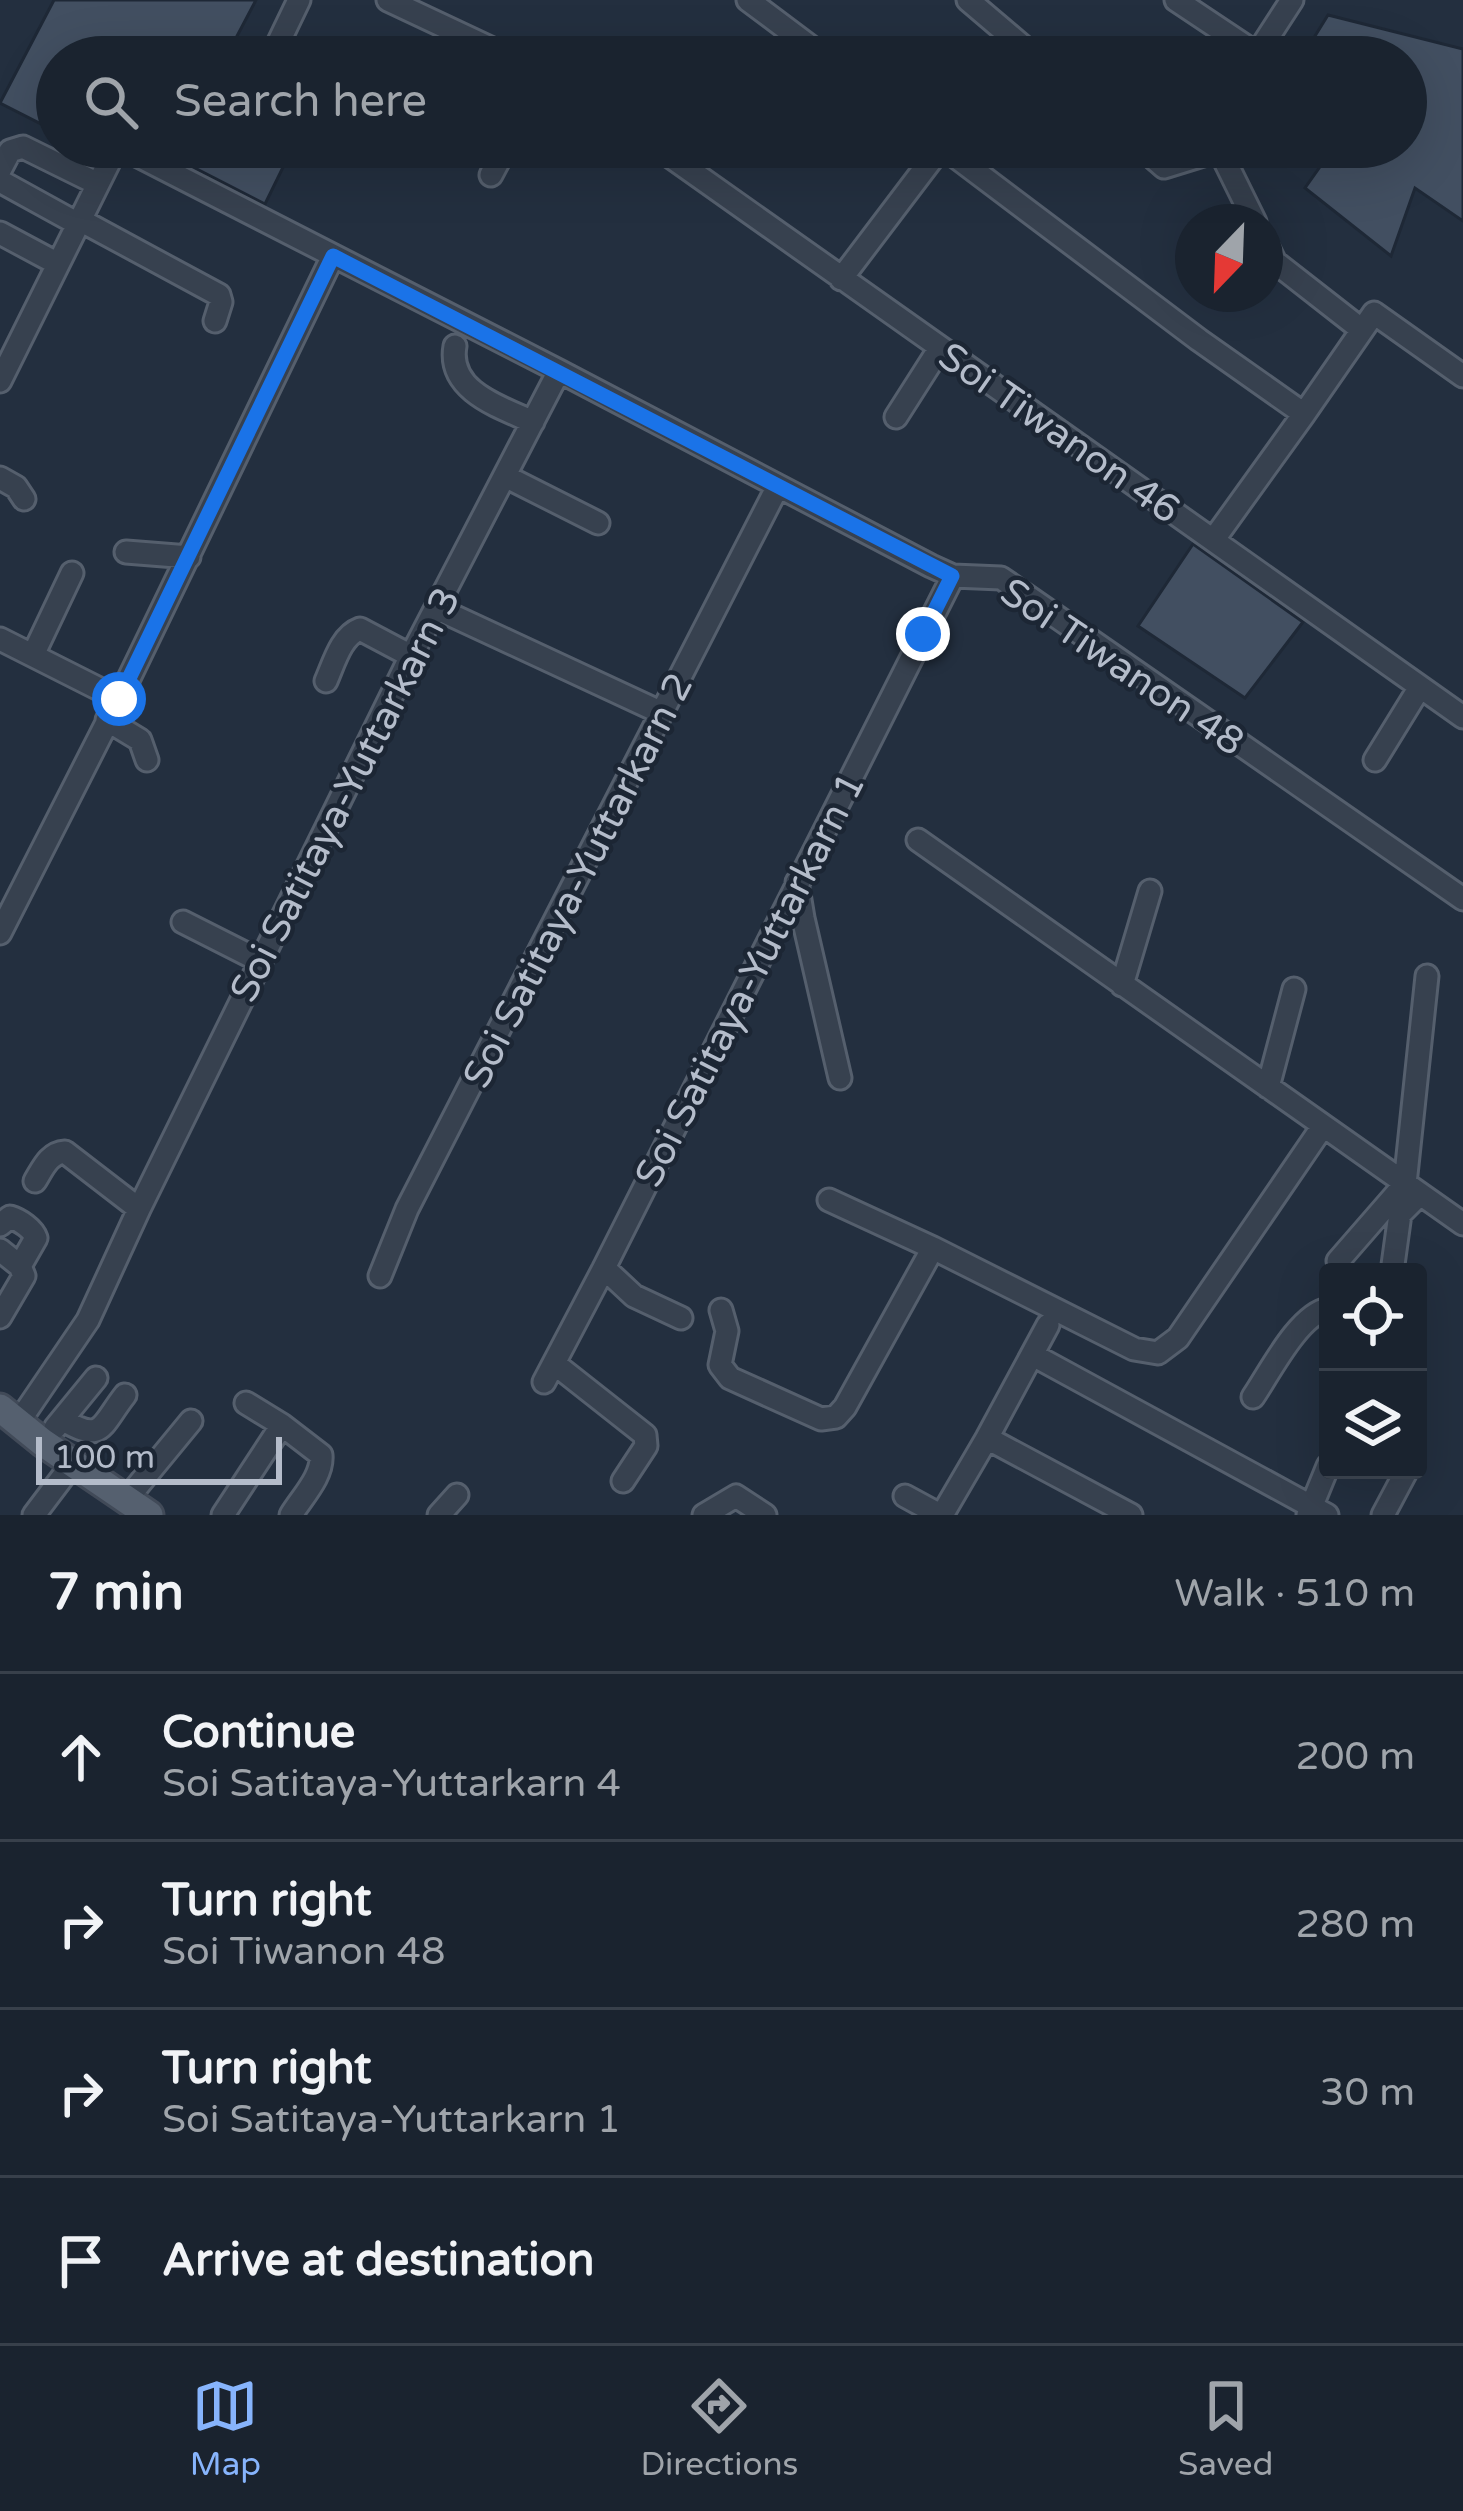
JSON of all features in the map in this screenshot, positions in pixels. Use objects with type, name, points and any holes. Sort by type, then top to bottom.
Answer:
[{"type":"main road","points":[[9,1416],[138,1507]]},
{"type":"street","points":[[282,36],[299,0]]},
{"type":"street","points":[[388,0],[464,36]]},
{"type":"street","points":[[748,0],[796,36]]},
{"type":"street","points":[[968,0],[1010,36]]},
{"type":"street","points":[[1176,0],[1227,36]]},
{"type":"street","points":[[1269,36],[1292,0]]},
{"type":"street","points":[[0,170],[10,151],[23,147],[36,153]]},
{"type":"street","points":[[66,168],[98,184]]},
{"type":"street","points":[[0,381],[106,168]]},
{"type":"street","name":"Soi Tiwanon 48","points":[[162,168],[952,576],[1001,578],[1463,899]]},
{"type":"street","points":[[491,175],[495,168]]},
{"type":"street","name":"Soi Tiwanon 46","points":[[686,168],[1463,717]]},
{"type":"street","points":[[842,279],[926,168]]},
{"type":"street","points":[[970,168],[1304,414]]},
{"type":"street","points":[[1229,168],[1247,204]]},
{"type":"street","points":[[0,182],[219,295],[215,321]]},
{"type":"street","points":[[0,233],[58,264]]},
{"type":"street","points":[[0,933],[189,557],[333,256]]},
{"type":"street","points":[[1283,268],[1362,330]]},
{"type":"street","points":[[1214,539],[1374,313],[1463,376]]},
{"type":"street","points":[[455,346],[452,359],[475,395],[533,422]]},
{"type":"street","points":[[896,417],[940,348]]},
{"type":"street","name":"Soi Satitaya-Yuttarkarn 3","points":[[9,1416],[82,1331],[411,656],[560,371]]},
{"type":"street","points":[[505,476],[598,523]]},
{"type":"street","points":[[0,478],[16,487],[24,499]]},
{"type":"street","name":"Soi Satitaya-Yuttarkarn 2","points":[[380,1276],[407,1209],[778,486]]},
{"type":"street","points":[[126,552],[189,557]]},
{"type":"street","points":[[33,655],[72,573]]},
{"type":"street","name":"Soi Satitaya-Yuttarkarn 1","points":[[623,1481],[646,1446],[645,1435],[549,1373],[952,576]]},
{"type":"street","points":[[436,608],[662,712]]},
{"type":"street","points":[[326,681],[352,631],[360,629],[411,656]]},
{"type":"street","points":[[0,639],[33,655],[113,709],[140,740],[147,760]]},
{"type":"street","points":[[1376,760],[1420,687]]},
{"type":"street","points":[[918,840],[1463,1224]]},
{"type":"street","points":[[797,881],[840,1078]]},
{"type":"street","points":[[1122,985],[1150,891]]},
{"type":"street","points":[[183,922],[260,961]]},
{"type":"street","points":[[1393,1263],[1400,1214],[1412,1189],[1426,976]]},
{"type":"street","points":[[1268,1087],[1294,989]]},
{"type":"street","points":[[829,1200],[1134,1349],[1158,1353],[1178,1338],[1323,1126]]},
{"type":"street","points":[[35,1181],[50,1157],[65,1152],[136,1214]]},
{"type":"street","points":[[1338,1261],[1412,1189]]},
{"type":"street","points":[[0,1226],[10,1217],[35,1234],[20,1266]]},
{"type":"street","points":[[721,1310],[727,1331],[720,1365],[730,1378],[821,1419],[836,1418],[933,1248]]},
{"type":"street","points":[[0,1250],[20,1266],[24,1276],[0,1317]]},
{"type":"street","points":[[604,1268],[634,1296],[681,1318]]},
{"type":"street","points":[[1253,1397],[1304,1323],[1319,1311]]},
{"type":"street","points":[[905,1496],[941,1515],[1048,1325]]},
{"type":"street","points":[[1033,1355],[1315,1512],[1324,1479]]},
{"type":"street","points":[[42,1442],[96,1378]]},
{"type":"street","points":[[63,1420],[92,1433],[125,1395]]},
{"type":"street","points":[[246,1403],[321,1455],[322,1462],[291,1515]]},
{"type":"street","points":[[138,1507],[191,1421]]},
{"type":"street","points":[[224,1515],[282,1425]]},
{"type":"street","points":[[987,1438],[1131,1515]]},
{"type":"street","points":[[34,1515],[74,1462]]},
{"type":"street","points":[[1383,1515],[1402,1479]]},
{"type":"street","points":[[439,1515],[457,1495]]},
{"type":"street","points":[[704,1515],[736,1496],[765,1515]]},
{"type":"building","points":[[54,0],[256,0],[237,36],[36,36],[36,121],[0,103]]},
{"type":"building","points":[[1328,15],[1411,36],[1315,36]]},
{"type":"building","points":[[1427,40],[1463,49],[1463,221],[1415,188],[1391,256],[1305,188],[1319,168],[1427,168]]},
{"type":"building","points":[[195,168],[283,168],[265,204]]},
{"type":"building","points":[[1193,544],[1303,622],[1245,698],[1138,626]]},
{"type":"route","points":[[119,699],[333,256],[952,576],[923,634]]}]
